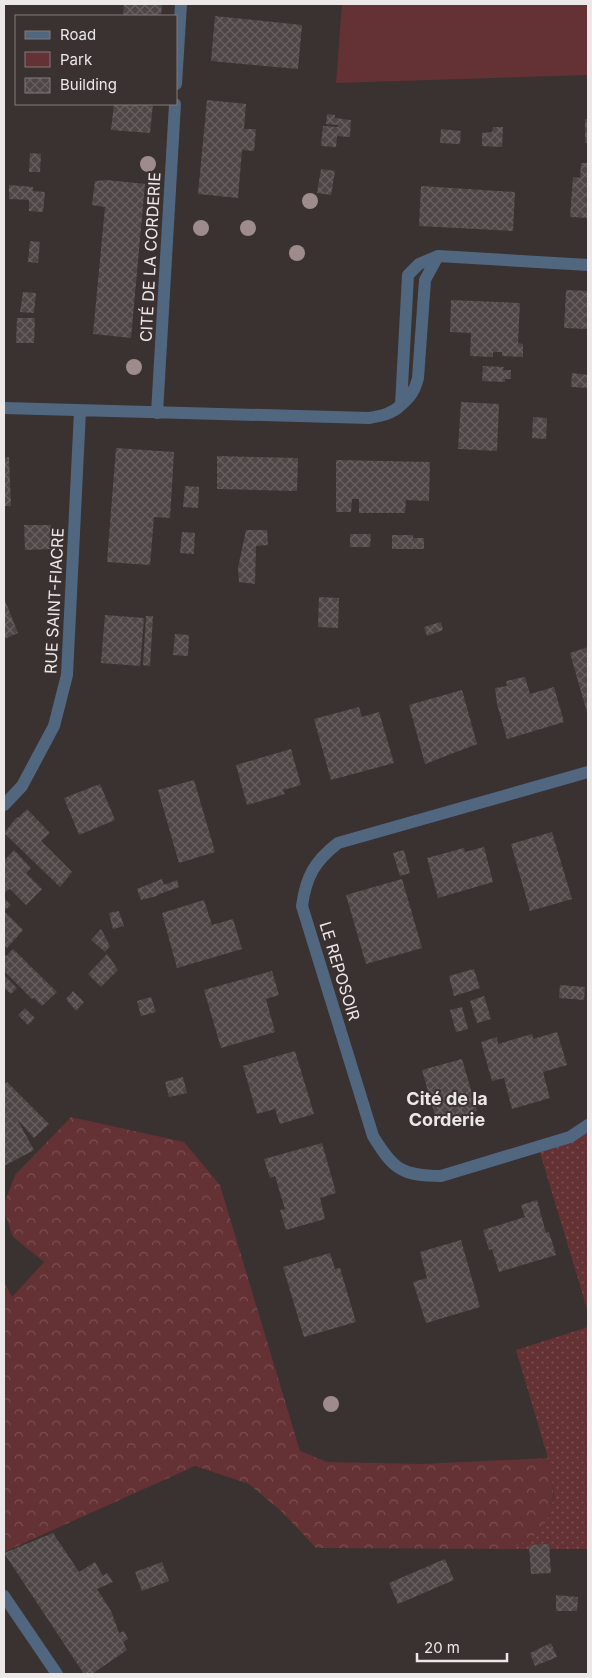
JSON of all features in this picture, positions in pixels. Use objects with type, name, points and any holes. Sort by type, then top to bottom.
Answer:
[{"type":"street","points":[[178,52],[181,4]]},
{"type":"street","name":"CITÉ DE LA CORDERIE","points":[[157,413],[175,105]]},
{"type":"street","points":[[4,408],[369,418],[383,416],[395,411],[401,405],[408,275],[419,264],[438,256],[588,265]]},
{"type":"street","name":"RUE SAINT-FIACRE","points":[[4,805],[22,786],[54,726],[68,675],[80,411]]},
{"type":"street","name":"LE REPOSOIR","points":[[588,772],[338,843],[322,856],[314,868],[304,888],[302,906],[373,1136],[384,1154],[402,1171],[420,1176],[441,1176],[570,1136],[588,1125]]},
{"type":"street","points":[[4,1596],[57,1674]]},
{"type":"green space","points":[[342,4],[588,4],[588,75],[336,83]]},
{"type":"green space","points":[[71,1117],[184,1142],[220,1185],[300,1451],[327,1462],[422,1464],[548,1458],[553,1499],[548,1517],[543,1526],[535,1535],[511,1549],[316,1548],[282,1512],[249,1484],[195,1466],[4,1552],[4,1282],[12,1297],[44,1262],[13,1237],[4,1211],[4,1204],[15,1175]]},
{"type":"green space","points":[[588,1125],[588,1312],[538,1146]]},
{"type":"green space","points":[[588,1327],[588,1549],[511,1549],[534,1535],[549,1516],[554,1495],[548,1458],[516,1350]]},
{"type":"building","points":[[124,4],[162,4],[161,15],[123,15]]},
{"type":"building","points":[[215,16],[302,25],[298,69],[211,61]]},
{"type":"building","points":[[207,100],[246,104],[244,129],[256,129],[254,151],[242,150],[238,198],[198,194]]},
{"type":"building","points":[[114,105],[153,105],[150,133],[111,130]]},
{"type":"building","points":[[327,114],[335,115],[335,118],[351,120],[350,137],[337,136],[336,147],[321,146],[323,126],[338,127],[338,125],[326,124]]},
{"type":"building","points":[[585,119],[588,119],[588,143],[585,143]]},
{"type":"building","points":[[493,127],[503,127],[502,147],[482,146],[482,133],[492,132]]},
{"type":"building","points":[[441,129],[461,131],[460,144],[440,143]]},
{"type":"building","points":[[30,153],[41,154],[40,172],[29,172]]},
{"type":"building","points":[[581,163],[588,163],[588,218],[570,217],[573,177],[580,178]]},
{"type":"building","points":[[321,169],[335,171],[331,195],[317,193]]},
{"type":"building","points":[[107,180],[145,184],[131,338],[93,334],[105,207],[92,205],[95,181]]},
{"type":"building","points":[[9,185],[33,187],[33,191],[45,192],[43,212],[29,211],[29,200],[9,199]]},
{"type":"building","points":[[421,186],[515,192],[513,231],[419,226]]},
{"type":"building","points":[[30,241],[40,242],[38,263],[28,262]]},
{"type":"building","points":[[566,290],[588,291],[588,329],[564,328]]},
{"type":"building","points":[[23,292],[36,293],[34,313],[20,312]]},
{"type":"building","points":[[451,300],[520,303],[518,343],[523,344],[523,357],[502,356],[502,352],[493,352],[493,357],[470,356],[471,333],[450,332]]},
{"type":"building","points":[[17,318],[35,318],[34,343],[16,343]]},
{"type":"building","points":[[483,366],[504,367],[503,370],[511,370],[511,379],[505,379],[505,382],[482,381]]},
{"type":"building","points":[[572,373],[588,375],[588,388],[571,387]]},
{"type":"building","points":[[461,402],[499,404],[497,451],[458,449]]},
{"type":"building","points":[[533,417],[547,418],[546,439],[532,438]]},
{"type":"building","points":[[116,448],[174,452],[170,518],[154,517],[150,565],[107,562]]},
{"type":"building","points":[[217,456],[298,458],[297,491],[217,489]]},
{"type":"building","points":[[9,457],[11,506],[4,506],[4,458]]},
{"type":"building","points":[[336,460],[430,462],[429,501],[406,500],[405,513],[359,513],[359,499],[352,499],[351,512],[336,512]]},
{"type":"building","points":[[185,486],[199,487],[198,508],[183,507]]},
{"type":"building","points":[[24,525],[51,525],[52,549],[25,550]]},
{"type":"building","points":[[246,530],[267,530],[268,545],[256,546],[255,584],[239,582],[238,568]]},
{"type":"building","points":[[182,532],[195,533],[194,554],[180,553]]},
{"type":"building","points":[[350,534],[371,534],[370,547],[350,547]]},
{"type":"building","points":[[392,535],[413,535],[413,538],[424,538],[424,549],[392,549]]},
{"type":"building","points":[[319,597],[339,598],[338,628],[318,627]]},
{"type":"building","points":[[4,598],[18,633],[4,639]]},
{"type":"building","points":[[105,615],[144,618],[140,666],[101,663]]},
{"type":"building","points":[[146,616],[153,616],[150,666],[143,665]]},
{"type":"building","points":[[441,622],[443,630],[427,636],[424,627]]},
{"type":"building","points":[[175,634],[189,635],[188,656],[173,655]]},
{"type":"building","points":[[588,647],[588,716],[570,653]]},
{"type":"building","points":[[525,677],[530,694],[554,687],[564,722],[507,739],[497,704],[495,688],[507,686],[506,681]]},
{"type":"building","points":[[462,690],[477,744],[425,764],[409,705]]},
{"type":"building","points":[[359,707],[362,717],[379,712],[394,763],[331,780],[314,719]]},
{"type":"building","points":[[291,749],[301,785],[283,790],[285,794],[247,805],[236,765]]},
{"type":"building","points":[[194,780],[215,852],[179,863],[158,790]]},
{"type":"building","points":[[100,784],[115,820],[79,835],[64,798]]},
{"type":"building","points":[[27,809],[50,833],[41,841],[72,872],[60,887],[4,833],[17,817]]},
{"type":"building","points":[[552,832],[572,899],[530,911],[511,844]]},
{"type":"building","points":[[484,847],[493,882],[438,898],[427,858],[464,848],[465,852]]},
{"type":"building","points":[[14,850],[31,868],[26,873],[42,889],[26,905],[10,889],[4,891],[4,861]]},
{"type":"building","points":[[404,850],[410,873],[400,876],[393,853]]},
{"type":"building","points":[[162,879],[164,885],[177,880],[179,887],[141,900],[137,889]]},
{"type":"building","points":[[402,879],[422,948],[366,964],[346,895]]},
{"type":"building","points":[[4,898],[11,905],[4,911]]},
{"type":"building","points":[[204,900],[212,925],[233,919],[242,949],[177,968],[162,913]]},
{"type":"building","points":[[4,911],[23,930],[7,948],[4,945]]},
{"type":"building","points":[[119,911],[124,926],[113,929],[109,913]]},
{"type":"building","points":[[101,929],[110,946],[105,952],[91,940]]},
{"type":"building","points":[[13,949],[57,992],[42,1006],[34,998],[32,999],[4,971],[4,954],[6,956]]},
{"type":"building","points":[[107,954],[118,970],[101,987],[88,974]]},
{"type":"building","points":[[474,969],[480,988],[454,996],[449,976]]},
{"type":"building","points":[[272,971],[279,995],[266,999],[275,1032],[221,1048],[204,990]]},
{"type":"building","points":[[4,975],[17,988],[11,994],[4,988]]},
{"type":"building","points":[[560,985],[585,987],[584,1000],[559,998]]},
{"type":"building","points":[[73,991],[84,1002],[76,1011],[66,999]]},
{"type":"building","points":[[484,996],[491,1019],[477,1023],[470,1001]]},
{"type":"building","points":[[151,997],[156,1012],[141,1016],[137,1001]]},
{"type":"building","points":[[462,1007],[468,1029],[456,1032],[450,1010]]},
{"type":"building","points":[[25,1008],[35,1018],[28,1025],[18,1015]]},
{"type":"building","points":[[557,1032],[567,1065],[543,1072],[550,1098],[512,1109],[504,1078],[492,1081],[481,1042],[497,1037],[498,1044],[532,1034],[533,1039]]},
{"type":"building","points":[[295,1051],[314,1114],[280,1124],[275,1109],[257,1114],[243,1066]]},
{"type":"building","points":[[462,1059],[477,1111],[437,1123],[422,1070]]},
{"type":"building","points":[[183,1077],[187,1093],[169,1097],[165,1082]]},
{"type":"building","points":[[7,1082],[49,1124],[34,1138],[17,1119],[34,1150],[4,1166],[4,1085]]},
{"type":"building","points":[[322,1143],[336,1193],[320,1198],[325,1219],[286,1230],[280,1210],[285,1209],[275,1176],[270,1178],[264,1159]]},
{"type":"building","points":[[537,1200],[546,1233],[549,1232],[556,1255],[499,1272],[492,1249],[489,1250],[483,1230],[525,1217],[521,1205]]},
{"type":"building","points":[[461,1240],[480,1307],[426,1323],[413,1282],[427,1278],[420,1252]]},
{"type":"building","points":[[330,1253],[335,1269],[340,1268],[356,1322],[304,1337],[283,1267]]},
{"type":"building","points":[[53,1533],[79,1572],[95,1562],[103,1576],[107,1573],[113,1582],[97,1589],[111,1611],[119,1633],[124,1631],[128,1639],[123,1642],[127,1650],[92,1674],[84,1674],[4,1553]]},
{"type":"building","points":[[549,1544],[551,1573],[531,1574],[529,1545]]},
{"type":"building","points":[[445,1559],[454,1580],[398,1604],[389,1583]]},
{"type":"building","points":[[162,1562],[169,1581],[142,1591],[135,1572]]},
{"type":"building","points":[[556,1595],[578,1597],[577,1611],[556,1611]]},
{"type":"building","points":[[551,1643],[557,1657],[535,1666],[530,1653]]},
{"type":"district","name":"Cité de la Corderie","points":[[447,1108]]}]
